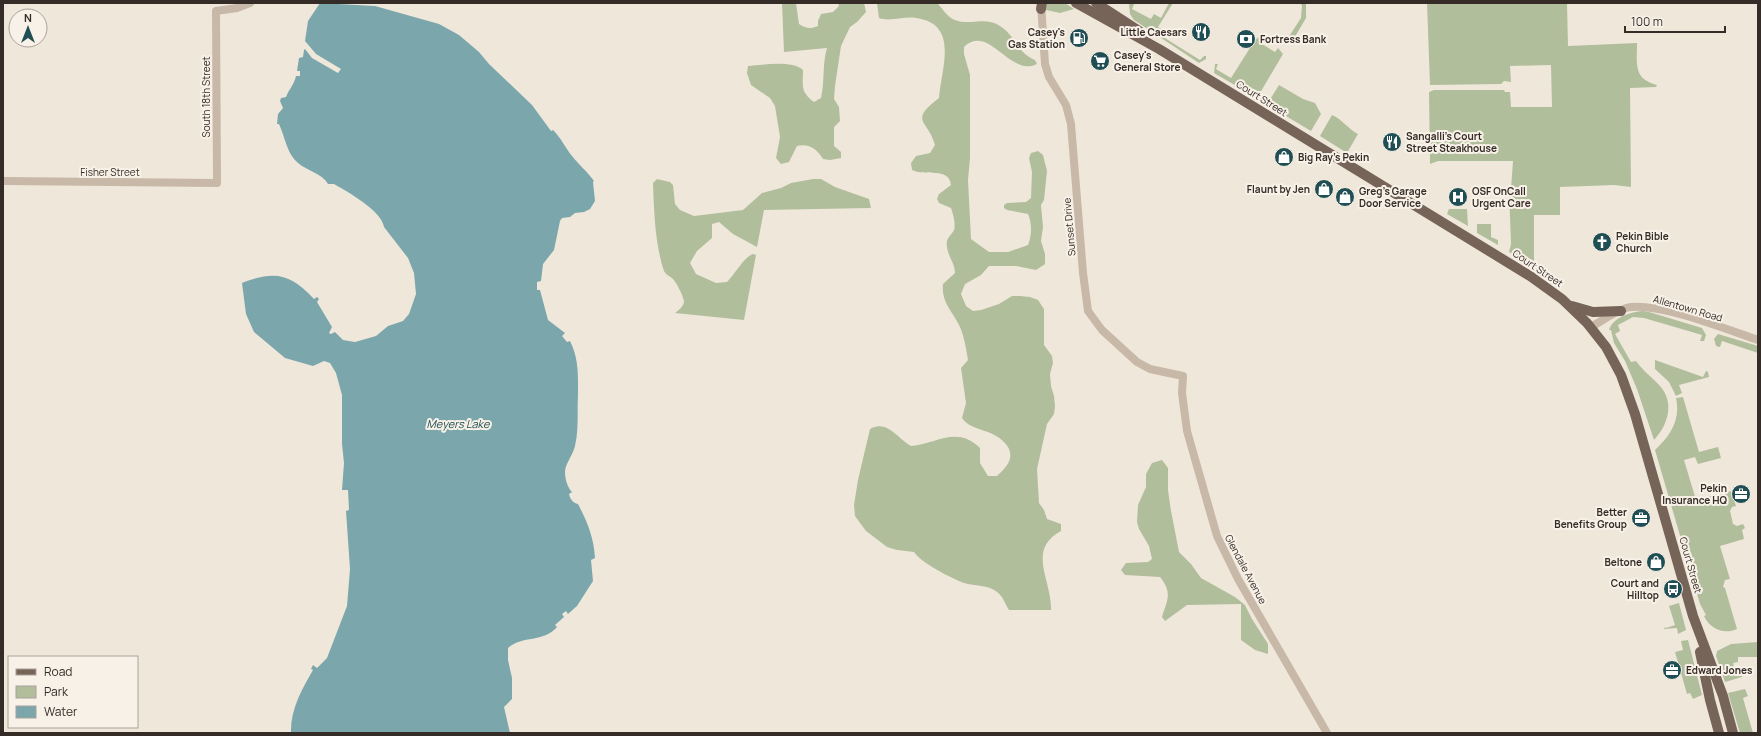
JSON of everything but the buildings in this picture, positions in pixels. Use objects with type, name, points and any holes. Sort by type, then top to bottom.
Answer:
[{"type":"main road","name":"Court Street","points":[[1076,3],[1203,76],[1530,276],[1569,305],[1591,327],[1616,364],[1629,394],[1693,616],[1723,696],[1733,733]]},
{"type":"main road","name":"Court Street","points":[[1096,3],[1203,76]]},
{"type":"main road","points":[[1569,305],[1593,312],[1621,311]]},
{"type":"main road","name":"Court Street","points":[[1693,616],[1710,700],[1719,733]]},
{"type":"street","name":"South 18th Street","points":[[217,182],[216,11],[237,8],[250,3]]},
{"type":"street","name":"Sunset Drive","points":[[1040,4],[1046,68],[1049,77],[1066,105],[1071,124],[1083,273],[1088,311],[1102,330],[1137,362],[1150,369],[1183,376]]},
{"type":"street","name":"Fisher Street","points":[[3,181],[217,182]]},
{"type":"street","name":"Allentown Road","points":[[1591,327],[1626,308],[1643,306],[1661,309],[1758,340]]},
{"type":"street","name":"Glendale Avenue","points":[[1183,376],[1182,393],[1187,431],[1217,536],[1242,586],[1327,733]]},
{"type":"green space","points":[[782,3],[796,3],[799,24],[806,28],[811,28],[818,26],[818,21],[821,14],[833,12],[839,6],[838,3],[864,3],[866,12],[850,27],[841,46],[835,86],[834,99],[839,107],[840,121],[834,127],[834,146],[841,152],[841,158],[830,160],[823,159],[818,152],[809,146],[801,145],[797,146],[789,162],[781,164],[776,158],[780,137],[775,106],[770,98],[751,85],[747,73],[748,66],[784,64],[798,67],[803,70],[804,92],[814,102],[821,98],[827,48],[784,52]]},
{"type":"green space","points":[[877,3],[937,3],[952,19],[961,22],[983,21],[994,23],[1010,34],[1024,53],[1035,60],[1037,64],[1027,66],[1018,64],[991,46],[982,42],[973,41],[964,47],[964,54],[970,75],[970,158],[968,180],[971,239],[989,252],[1008,252],[1028,245],[1031,229],[1028,214],[1007,210],[1004,208],[1004,205],[1007,203],[1026,202],[1031,198],[1032,172],[1029,158],[1031,153],[1038,151],[1043,155],[1047,171],[1044,200],[1041,205],[1043,227],[1041,241],[1045,254],[1045,264],[1036,270],[1016,266],[989,266],[981,275],[965,284],[961,294],[966,306],[973,311],[999,304],[1012,296],[1030,297],[1038,300],[1044,309],[1044,345],[1052,356],[1053,363],[1050,374],[1055,406],[1054,414],[1047,424],[1037,469],[1039,503],[1044,510],[1047,519],[1061,524],[1061,531],[1051,539],[1045,547],[1043,556],[1043,566],[1051,610],[1009,610],[1001,596],[994,590],[964,583],[952,578],[923,561],[914,552],[887,547],[866,531],[855,516],[854,505],[858,480],[870,429],[882,426],[887,428],[911,446],[955,437],[971,441],[980,448],[980,463],[988,476],[997,476],[1010,460],[1010,452],[1003,441],[997,436],[966,423],[962,418],[966,403],[961,368],[968,360],[962,332],[947,305],[943,290],[943,284],[955,273],[955,269],[947,250],[947,241],[955,228],[951,208],[939,203],[937,199],[939,194],[951,185],[949,179],[941,174],[923,173],[912,170],[911,163],[916,156],[930,153],[935,145],[922,117],[924,112],[939,98],[945,49],[943,38],[938,29],[930,22],[916,18],[879,18]]},
{"type":"green space","points":[[1047,3],[1065,3],[1074,9],[1060,13],[1046,10]]},
{"type":"green space","points":[[1129,3],[1134,4],[1132,9],[1151,19],[1154,14],[1161,18],[1169,3],[1173,3],[1158,27],[1163,30],[1160,35],[1200,60],[1204,56],[1206,56],[1206,59],[1199,63],[1134,20],[1130,14]]},
{"type":"green space","points":[[1299,3],[1306,3],[1306,18],[1293,40],[1287,42],[1282,37],[1284,35],[1288,38],[1301,18],[1302,5]]},
{"type":"green space","points":[[1427,3],[1567,3],[1568,46],[1637,43],[1637,64],[1640,75],[1649,82],[1657,85],[1656,87],[1630,88],[1631,187],[1614,185],[1560,187],[1560,215],[1534,215],[1534,268],[1509,252],[1511,244],[1509,189],[1511,189],[1513,161],[1438,161],[1430,164],[1429,92],[1434,90],[1504,90],[1505,92],[1510,92],[1511,107],[1552,107],[1551,65],[1510,66],[1511,82],[1504,81],[1501,84],[1430,85]]},
{"type":"green space","points":[[1259,37],[1261,38],[1259,42],[1275,52],[1278,48],[1283,54],[1257,98],[1214,73],[1215,64],[1218,64],[1216,69],[1231,78],[1255,40]]},
{"type":"green space","points":[[1279,85],[1303,99],[1315,103],[1321,114],[1311,131],[1269,106],[1269,101]]},
{"type":"green space","points":[[1332,115],[1358,134],[1347,153],[1320,136]]},
{"type":"green space","points":[[657,179],[670,182],[673,185],[675,204],[680,210],[694,216],[743,210],[762,193],[781,188],[791,183],[813,179],[821,179],[835,187],[869,199],[871,208],[764,210],[757,247],[733,234],[719,222],[712,224],[712,238],[697,251],[690,263],[696,274],[716,283],[727,282],[746,259],[753,254],[756,255],[744,320],[675,313],[680,309],[684,301],[675,281],[664,271],[661,261],[657,239],[654,204],[653,183]]},
{"type":"green space","points":[[1449,209],[1467,209],[1468,226],[1447,214]]},
{"type":"green space","points":[[1477,224],[1491,224],[1491,237],[1498,240],[1498,245],[1477,233]]},
{"type":"green space","points":[[1643,311],[1702,328],[1706,335],[1704,341],[1700,341],[1702,335],[1644,318],[1633,317],[1618,325],[1620,331],[1615,334],[1631,362],[1636,361],[1665,393],[1668,414],[1663,428],[1654,440],[1637,389],[1625,361],[1614,343],[1611,330],[1609,330],[1614,322],[1623,316]]},
{"type":"green space","points":[[1718,334],[1758,346],[1758,353],[1722,341],[1720,347],[1716,346],[1714,339]]},
{"type":"green space","points":[[1655,360],[1703,377],[1706,371],[1708,372],[1709,377],[1679,385],[1682,393],[1676,396],[1669,382],[1655,369]]},
{"type":"green space","points":[[1683,397],[1699,452],[1718,447],[1721,458],[1698,464],[1695,457],[1684,460],[1696,500],[1731,491],[1736,506],[1732,507],[1730,511],[1733,524],[1737,526],[1743,524],[1745,528],[1742,530],[1744,539],[1720,546],[1730,579],[1725,580],[1723,587],[1725,588],[1737,629],[1732,631],[1718,630],[1707,621],[1704,616],[1706,615],[1700,604],[1655,450],[1670,433],[1676,420],[1676,398]]},
{"type":"green space","points":[[1162,460],[1168,468],[1168,490],[1179,552],[1191,564],[1201,578],[1235,597],[1245,605],[1268,644],[1268,654],[1255,650],[1241,640],[1241,604],[1187,605],[1165,621],[1162,617],[1168,592],[1160,577],[1125,575],[1121,570],[1126,563],[1148,562],[1152,559],[1149,546],[1139,529],[1137,522],[1138,505],[1146,487],[1146,474],[1152,463]]},
{"type":"green space","points":[[1679,603],[1686,630],[1678,634],[1677,628],[1664,629],[1665,627],[1675,625],[1669,606]]},
{"type":"green space","points":[[1688,640],[1702,695],[1693,699],[1690,693],[1687,694],[1675,652],[1683,650],[1681,641]]},
{"type":"green space","points":[[1758,642],[1758,657],[1738,657],[1738,662],[1733,663],[1736,676],[1742,675],[1742,677],[1725,682],[1716,656],[1717,651],[1731,644]]},
{"type":"green space","points":[[1745,689],[1748,696],[1743,698],[1753,733],[1740,733],[1728,693]]},
{"type":"water","name":"Meyers Lake","points":[[320,3],[375,6],[439,24],[459,35],[479,52],[489,64],[532,105],[551,131],[553,130],[556,133],[572,156],[594,181],[595,201],[590,209],[584,212],[575,213],[570,217],[562,218],[560,221],[554,250],[543,264],[541,281],[537,282],[537,290],[540,290],[548,320],[565,333],[562,336],[567,342],[570,341],[575,354],[578,380],[577,433],[573,453],[566,466],[565,474],[566,480],[572,492],[569,494],[570,498],[573,502],[578,504],[592,537],[595,558],[591,560],[593,581],[577,606],[568,614],[566,611],[562,614],[564,617],[555,625],[557,627],[551,632],[546,635],[520,641],[508,648],[508,660],[512,678],[512,699],[504,707],[510,733],[291,733],[292,716],[301,692],[313,670],[311,669],[313,665],[317,668],[327,658],[347,606],[350,569],[346,511],[349,510],[348,490],[342,490],[344,463],[342,444],[342,395],[336,373],[330,363],[324,361],[313,366],[285,358],[254,332],[246,314],[242,283],[264,276],[273,276],[282,277],[298,284],[314,299],[317,297],[319,299],[317,302],[332,327],[329,333],[331,334],[335,332],[343,340],[355,342],[376,336],[388,326],[403,321],[409,314],[416,294],[414,273],[408,258],[384,227],[382,221],[364,202],[334,184],[328,184],[322,177],[298,163],[291,155],[279,124],[277,124],[278,114],[283,108],[280,101],[281,98],[286,97],[296,76],[300,76],[300,71],[297,71],[299,58],[303,57],[305,49],[312,58],[338,73],[341,69],[316,54],[305,41],[308,21]]},
{"type":"place","name":"Little Caesars","points":[[1201,32]]},
{"type":"place","name":"Casey's Gas Station","points":[[1079,38]]},
{"type":"place","name":"Fortress Bank","points":[[1246,39]]},
{"type":"place","name":"Casey's General Store","points":[[1100,61]]},
{"type":"place","name":"Sangalli’s Court Street Steakhouse","points":[[1392,142]]},
{"type":"place","name":"Big Ray's Pekin","points":[[1284,157]]},
{"type":"place","name":"Flaunt by Jen","points":[[1324,189]]},
{"type":"place","name":"Greg's Garage Door Service","points":[[1345,197]]},
{"type":"place","name":"OSF OnCall Urgent Care","points":[[1458,197]]},
{"type":"place","name":"Pekin Bible Church","points":[[1602,242]]},
{"type":"place","name":"Pekin Insurance HQ","points":[[1741,494]]},
{"type":"place","name":"Better Benefits Group","points":[[1641,518]]},
{"type":"place","name":"Beltone","points":[[1656,562]]},
{"type":"place","name":"Court and Hilltop","points":[[1673,589]]},
{"type":"place","name":"Edward Jones","points":[[1672,670]]}]
